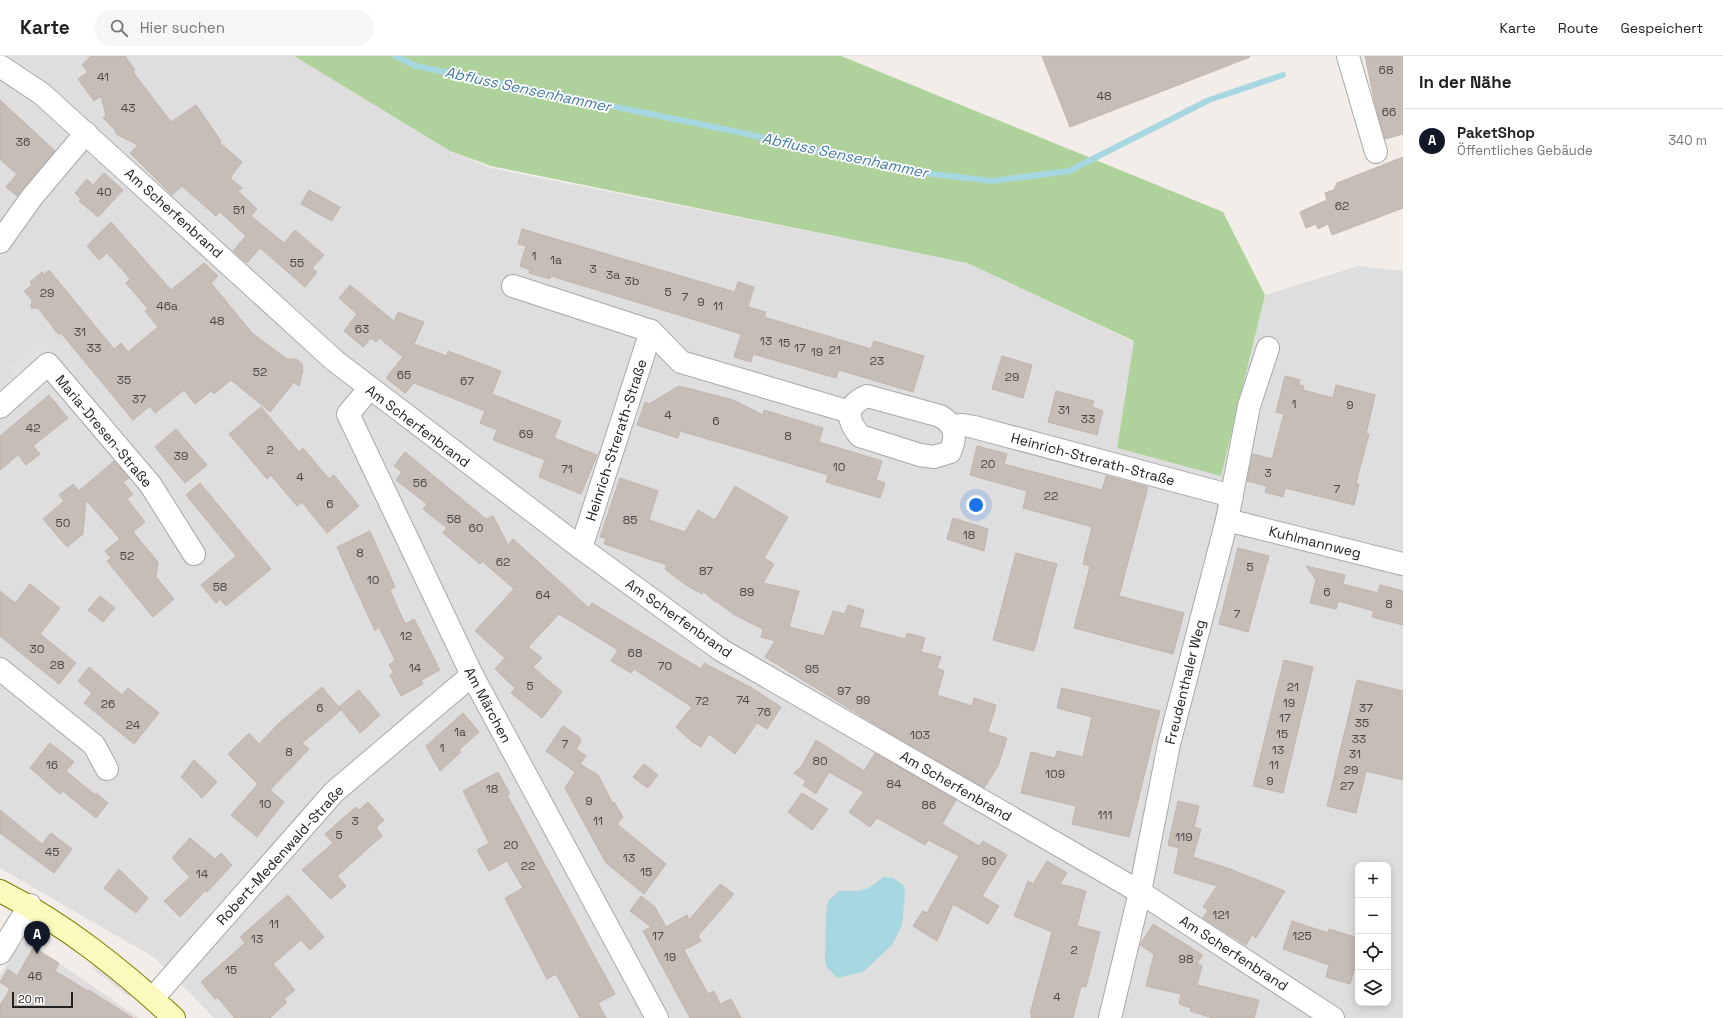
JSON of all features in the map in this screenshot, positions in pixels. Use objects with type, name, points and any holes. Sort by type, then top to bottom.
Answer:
[{"type":"main road","points":[[0,891],[30,906],[97,951],[174,1018]]},
{"type":"street","points":[[1348,56],[1376,152]]},
{"type":"street","name":"Am Scherfenbrand","points":[[0,66],[42,94],[335,361],[369,389],[580,548],[721,650],[1140,892],[1333,1018]]},
{"type":"street","points":[[0,242],[32,197],[86,133]]},
{"type":"street","points":[[513,286],[650,331],[681,362],[850,412]]},
{"type":"street","name":"Heinrich-Strerath-Straße","points":[[580,548],[650,331]]},
{"type":"street","name":"Freudenthaler Weg","points":[[1110,1018],[1140,892],[1169,744],[1232,496],[1249,406],[1268,348]]},
{"type":"street","name":"Maria-Dresen-Straße","points":[[0,407],[48,364],[150,484],[194,554]]},
{"type":"street","name":"Am Märchen","points":[[369,389],[348,414],[472,675],[657,1018]]},
{"type":"street","points":[[867,396],[940,416],[948,420],[953,426],[955,434],[950,452],[934,457],[920,455],[860,436],[850,421],[850,412],[859,400],[867,396]]},
{"type":"street","name":"Heinrich-Strerath-Straße","points":[[953,426],[963,425],[974,427],[1232,496]]},
{"type":"street","name":"Kuhlmannweg","points":[[1226,520],[1403,564]]},
{"type":"street","points":[[0,669],[94,745],[107,769]]},
{"type":"street","name":"Robert-Medenwald-Straße","points":[[152,998],[334,792],[472,675]]},
{"type":"street","points":[[0,953],[30,906]]},
{"type":"shaded area","points":[[0,56],[294,56],[450,151],[491,168],[967,263],[1134,342],[1117,448],[1221,476],[1265,295],[1358,266],[1403,271],[1403,1018],[214,1018],[155,958],[0,868]]},
{"type":"shaded area","points":[[43,339],[51,349],[17,378],[8,367]]},
{"type":"shaded area","points":[[27,940],[139,1018],[0,1018],[0,976],[18,945]]},
{"type":"shaded area","points":[[95,963],[132,993],[129,997],[91,968]]},
{"type":"green space","points":[[294,56],[841,56],[1223,212],[1265,295],[1221,476],[1117,448],[1134,341],[967,263],[491,166],[450,151]]},
{"type":"water","points":[[883,877],[893,878],[904,886],[905,894],[902,925],[892,945],[863,972],[837,978],[827,967],[825,961],[826,915],[828,901],[839,891],[863,890],[872,886]]},
{"type":"building","points":[[91,56],[125,56],[135,70],[133,72],[171,122],[196,105],[221,141],[220,143],[242,162],[230,178],[242,188],[238,191],[257,209],[251,216],[284,243],[295,230],[324,255],[312,268],[317,272],[305,287],[260,248],[247,263],[233,251],[246,236],[220,212],[216,216],[182,186],[172,195],[130,153],[138,145],[116,134],[115,130],[103,118],[106,116],[101,96],[94,101],[78,79],[88,72],[82,65]]},
{"type":"building","points":[[1042,56],[1249,56],[1250,57],[1070,127]]},
{"type":"building","points":[[1365,56],[1403,56],[1403,134],[1385,139],[1375,104]]},
{"type":"building","points":[[0,100],[55,151],[17,196],[6,187],[17,174],[0,159]]},
{"type":"building","points":[[1403,157],[1403,208],[1332,235],[1328,224],[1318,229],[1316,224],[1306,228],[1300,212],[1327,200],[1325,193],[1334,190],[1337,183]]},
{"type":"building","points":[[104,173],[123,190],[98,217],[79,201],[81,199],[75,193],[87,179],[93,185]]},
{"type":"building","points":[[309,190],[340,207],[332,221],[301,204]]},
{"type":"building","points":[[111,222],[171,290],[204,263],[218,276],[211,283],[252,333],[287,359],[296,359],[302,364],[303,371],[299,386],[294,382],[270,412],[231,380],[214,394],[211,391],[195,404],[184,390],[155,413],[150,406],[133,420],[61,333],[59,335],[38,308],[31,308],[32,300],[24,291],[32,285],[30,282],[42,272],[44,275],[49,270],[114,349],[121,343],[128,352],[158,327],[145,311],[148,309],[126,283],[130,279],[120,267],[107,253],[99,260],[87,246]]},
{"type":"building","points":[[522,229],[735,292],[738,282],[754,287],[748,307],[766,312],[764,317],[871,349],[874,341],[924,356],[913,392],[839,370],[836,378],[753,354],[751,362],[734,357],[741,334],[551,276],[550,279],[529,273],[530,270],[520,266],[526,246],[518,244]]},
{"type":"building","points":[[350,285],[394,321],[398,312],[424,322],[414,344],[447,356],[448,351],[501,371],[492,394],[561,421],[554,438],[597,455],[581,494],[539,477],[545,460],[493,440],[497,430],[480,423],[485,411],[414,383],[405,393],[386,378],[403,357],[379,338],[376,342],[371,338],[363,347],[344,331],[357,314],[339,298]]},
{"type":"building","points":[[1002,356],[1032,365],[1023,398],[992,389]]},
{"type":"building","points":[[1285,376],[1300,380],[1299,385],[1304,386],[1303,390],[1333,398],[1336,385],[1375,395],[1366,434],[1369,434],[1356,483],[1359,484],[1354,505],[1285,488],[1283,497],[1265,492],[1267,486],[1247,481],[1253,454],[1272,459],[1284,414],[1276,412]]},
{"type":"building","points":[[679,386],[733,400],[763,415],[764,410],[823,428],[819,442],[882,461],[876,480],[885,483],[880,498],[826,482],[828,475],[759,454],[680,431],[678,438],[637,425],[645,402],[649,404]]},
{"type":"building","points":[[1056,391],[1094,401],[1092,407],[1103,411],[1097,435],[1048,422]]},
{"type":"building","points":[[49,395],[68,418],[33,446],[40,454],[26,465],[18,455],[0,470],[0,436]]},
{"type":"building","points":[[261,407],[299,452],[303,448],[329,479],[334,475],[359,506],[327,533],[302,502],[297,506],[271,475],[267,479],[229,434]]},
{"type":"building","points":[[176,429],[207,465],[185,483],[155,447]]},
{"type":"building","points":[[977,446],[1007,454],[1004,464],[1102,490],[1106,476],[1148,487],[1119,596],[1184,613],[1173,654],[1074,628],[1090,566],[1083,564],[1092,527],[1023,508],[1027,491],[970,475]]},
{"type":"building","points":[[405,452],[486,519],[493,516],[508,545],[513,539],[589,608],[592,603],[701,669],[704,663],[752,688],[781,707],[767,729],[757,723],[735,754],[709,734],[701,747],[691,741],[676,727],[692,707],[634,669],[631,673],[611,661],[618,650],[559,614],[528,647],[542,658],[533,667],[562,692],[542,718],[511,693],[515,688],[495,669],[505,658],[475,631],[514,589],[482,561],[480,564],[443,533],[447,528],[423,509],[427,504],[396,480],[402,472],[394,466]]},
{"type":"building","points":[[114,461],[129,478],[123,482],[133,494],[127,499],[145,522],[133,532],[158,562],[156,577],[174,599],[153,617],[107,561],[111,558],[105,551],[120,539],[86,500],[83,534],[67,547],[43,519],[64,501],[59,495],[73,484],[79,491]]},
{"type":"building","points":[[620,478],[658,491],[649,520],[685,532],[698,510],[715,520],[735,486],[788,517],[764,558],[774,564],[763,583],[799,591],[789,627],[824,636],[833,611],[845,614],[848,605],[864,610],[859,627],[905,639],[907,633],[925,638],[921,652],[941,657],[937,668],[944,671],[937,695],[972,706],[974,698],[996,705],[988,732],[1007,738],[998,766],[984,788],[888,732],[765,657],[775,641],[761,637],[763,629],[733,614],[716,601],[715,602],[703,591],[702,594],[686,585],[665,569],[667,565],[604,544],[606,538],[600,537]]},
{"type":"building","points":[[200,483],[271,569],[226,606],[220,599],[216,603],[201,585],[236,556],[186,495]]},
{"type":"building","points":[[953,518],[988,529],[984,551],[947,539]]},
{"type":"building","points":[[370,531],[395,587],[390,590],[405,624],[414,619],[440,670],[421,680],[423,684],[401,696],[390,675],[394,673],[389,665],[395,660],[379,627],[375,631],[337,547]]},
{"type":"building","points":[[1238,548],[1269,556],[1248,632],[1219,624]]},
{"type":"building","points":[[1016,553],[1057,564],[1034,651],[993,640]]},
{"type":"building","points":[[1306,566],[1345,575],[1343,584],[1378,593],[1380,585],[1403,591],[1403,625],[1372,617],[1374,611],[1338,601],[1336,609],[1310,603],[1316,580]]},
{"type":"building","points":[[30,584],[60,608],[40,634],[76,663],[59,684],[0,636],[0,591],[15,603]]},
{"type":"building","points":[[100,596],[115,608],[103,622],[88,610]]},
{"type":"building","points":[[1284,660],[1313,667],[1283,793],[1253,786]]},
{"type":"building","points":[[89,667],[122,695],[128,688],[159,713],[134,744],[84,703],[92,693],[78,681]]},
{"type":"building","points":[[1357,680],[1403,691],[1403,780],[1366,771],[1356,813],[1327,806]]},
{"type":"building","points":[[322,687],[341,710],[302,743],[309,749],[270,790],[284,802],[257,837],[231,815],[258,784],[228,754],[249,733],[259,744],[279,723]]},
{"type":"building","points":[[1062,688],[1160,711],[1129,837],[1072,824],[1076,806],[1021,793],[1031,752],[1055,758],[1057,751],[1083,757],[1092,717],[1057,708]]},
{"type":"building","points":[[359,690],[380,715],[360,733],[339,707]]},
{"type":"building","points":[[463,713],[479,732],[459,750],[461,752],[440,771],[426,746]]},
{"type":"building","points":[[563,726],[578,736],[581,741],[576,749],[586,756],[580,764],[598,775],[613,804],[614,802],[623,817],[617,824],[666,864],[644,894],[606,863],[565,788],[575,772],[546,751]]},
{"type":"building","points":[[816,740],[864,771],[875,753],[956,800],[942,824],[979,846],[983,841],[1007,855],[982,896],[999,906],[988,924],[953,904],[937,941],[913,926],[923,911],[927,913],[959,856],[928,840],[925,845],[877,818],[870,827],[849,812],[864,792],[829,772],[816,794],[803,785],[806,781],[794,773],[801,767]]},
{"type":"building","points":[[50,743],[74,762],[66,771],[95,795],[96,793],[108,803],[96,818],[63,791],[60,794],[30,768]]},
{"type":"building","points":[[194,760],[217,782],[202,798],[181,777]]},
{"type":"building","points":[[644,764],[658,775],[648,788],[633,777]]},
{"type":"building","points":[[498,772],[510,794],[507,795],[615,994],[598,1003],[606,1018],[580,1018],[556,974],[547,979],[505,898],[523,888],[507,861],[489,871],[477,850],[489,843],[463,791]]},
{"type":"building","points":[[802,793],[828,809],[812,830],[788,812]]},
{"type":"building","points":[[1178,801],[1199,806],[1194,827],[1201,829],[1193,857],[1230,869],[1285,891],[1256,938],[1252,935],[1246,945],[1203,918],[1208,910],[1203,907],[1217,886],[1174,873],[1179,848],[1168,845]]},
{"type":"building","points":[[368,802],[384,820],[376,827],[382,836],[337,876],[346,886],[331,899],[302,870],[333,843],[325,834],[356,807],[359,810]]},
{"type":"building","points":[[0,810],[42,844],[51,833],[72,849],[54,873],[0,833]]},
{"type":"building","points":[[190,838],[215,859],[221,853],[232,865],[207,892],[205,891],[180,917],[164,901],[190,877],[172,858]]},
{"type":"building","points":[[1047,861],[1067,873],[1060,884],[1086,891],[1077,926],[1100,932],[1086,987],[1081,986],[1073,1018],[1031,1018],[1032,1014],[1030,1014],[1052,932],[1014,916],[1028,881],[1033,884]]},
{"type":"building","points":[[119,869],[148,898],[136,913],[104,888]]},
{"type":"building","points":[[720,884],[734,894],[698,936],[701,941],[684,950],[708,994],[714,991],[720,1004],[731,999],[741,1018],[690,1018],[643,931],[651,927],[630,911],[641,896],[655,907],[666,927],[687,915],[689,920]]},
{"type":"building","points":[[288,895],[324,937],[310,950],[301,940],[273,964],[295,990],[284,999],[287,1002],[270,1018],[235,1018],[217,997],[215,999],[201,982],[245,943],[240,937]]},
{"type":"building","points":[[1292,921],[1328,933],[1329,929],[1355,937],[1355,966],[1350,984],[1326,977],[1329,965],[1283,949]]},
{"type":"building","points":[[1153,924],[1203,955],[1197,963],[1202,966],[1197,985],[1259,1000],[1254,1018],[1213,1018],[1190,1011],[1191,1008],[1179,1004],[1181,994],[1146,986],[1154,954],[1140,945]]},
{"type":"building","points":[[33,948],[59,963],[55,971],[88,991],[89,990],[133,1018],[0,1018],[0,1005],[10,989],[0,982],[8,969],[17,976]]},
{"type":"waterway","name":"Abfluss Sensenhammer","points":[[395,56],[416,66],[738,132],[916,172],[992,181],[1069,171],[1209,100],[1283,75]]},
{"type":"place","name":"PaketShop","points":[[37,954]]}]
